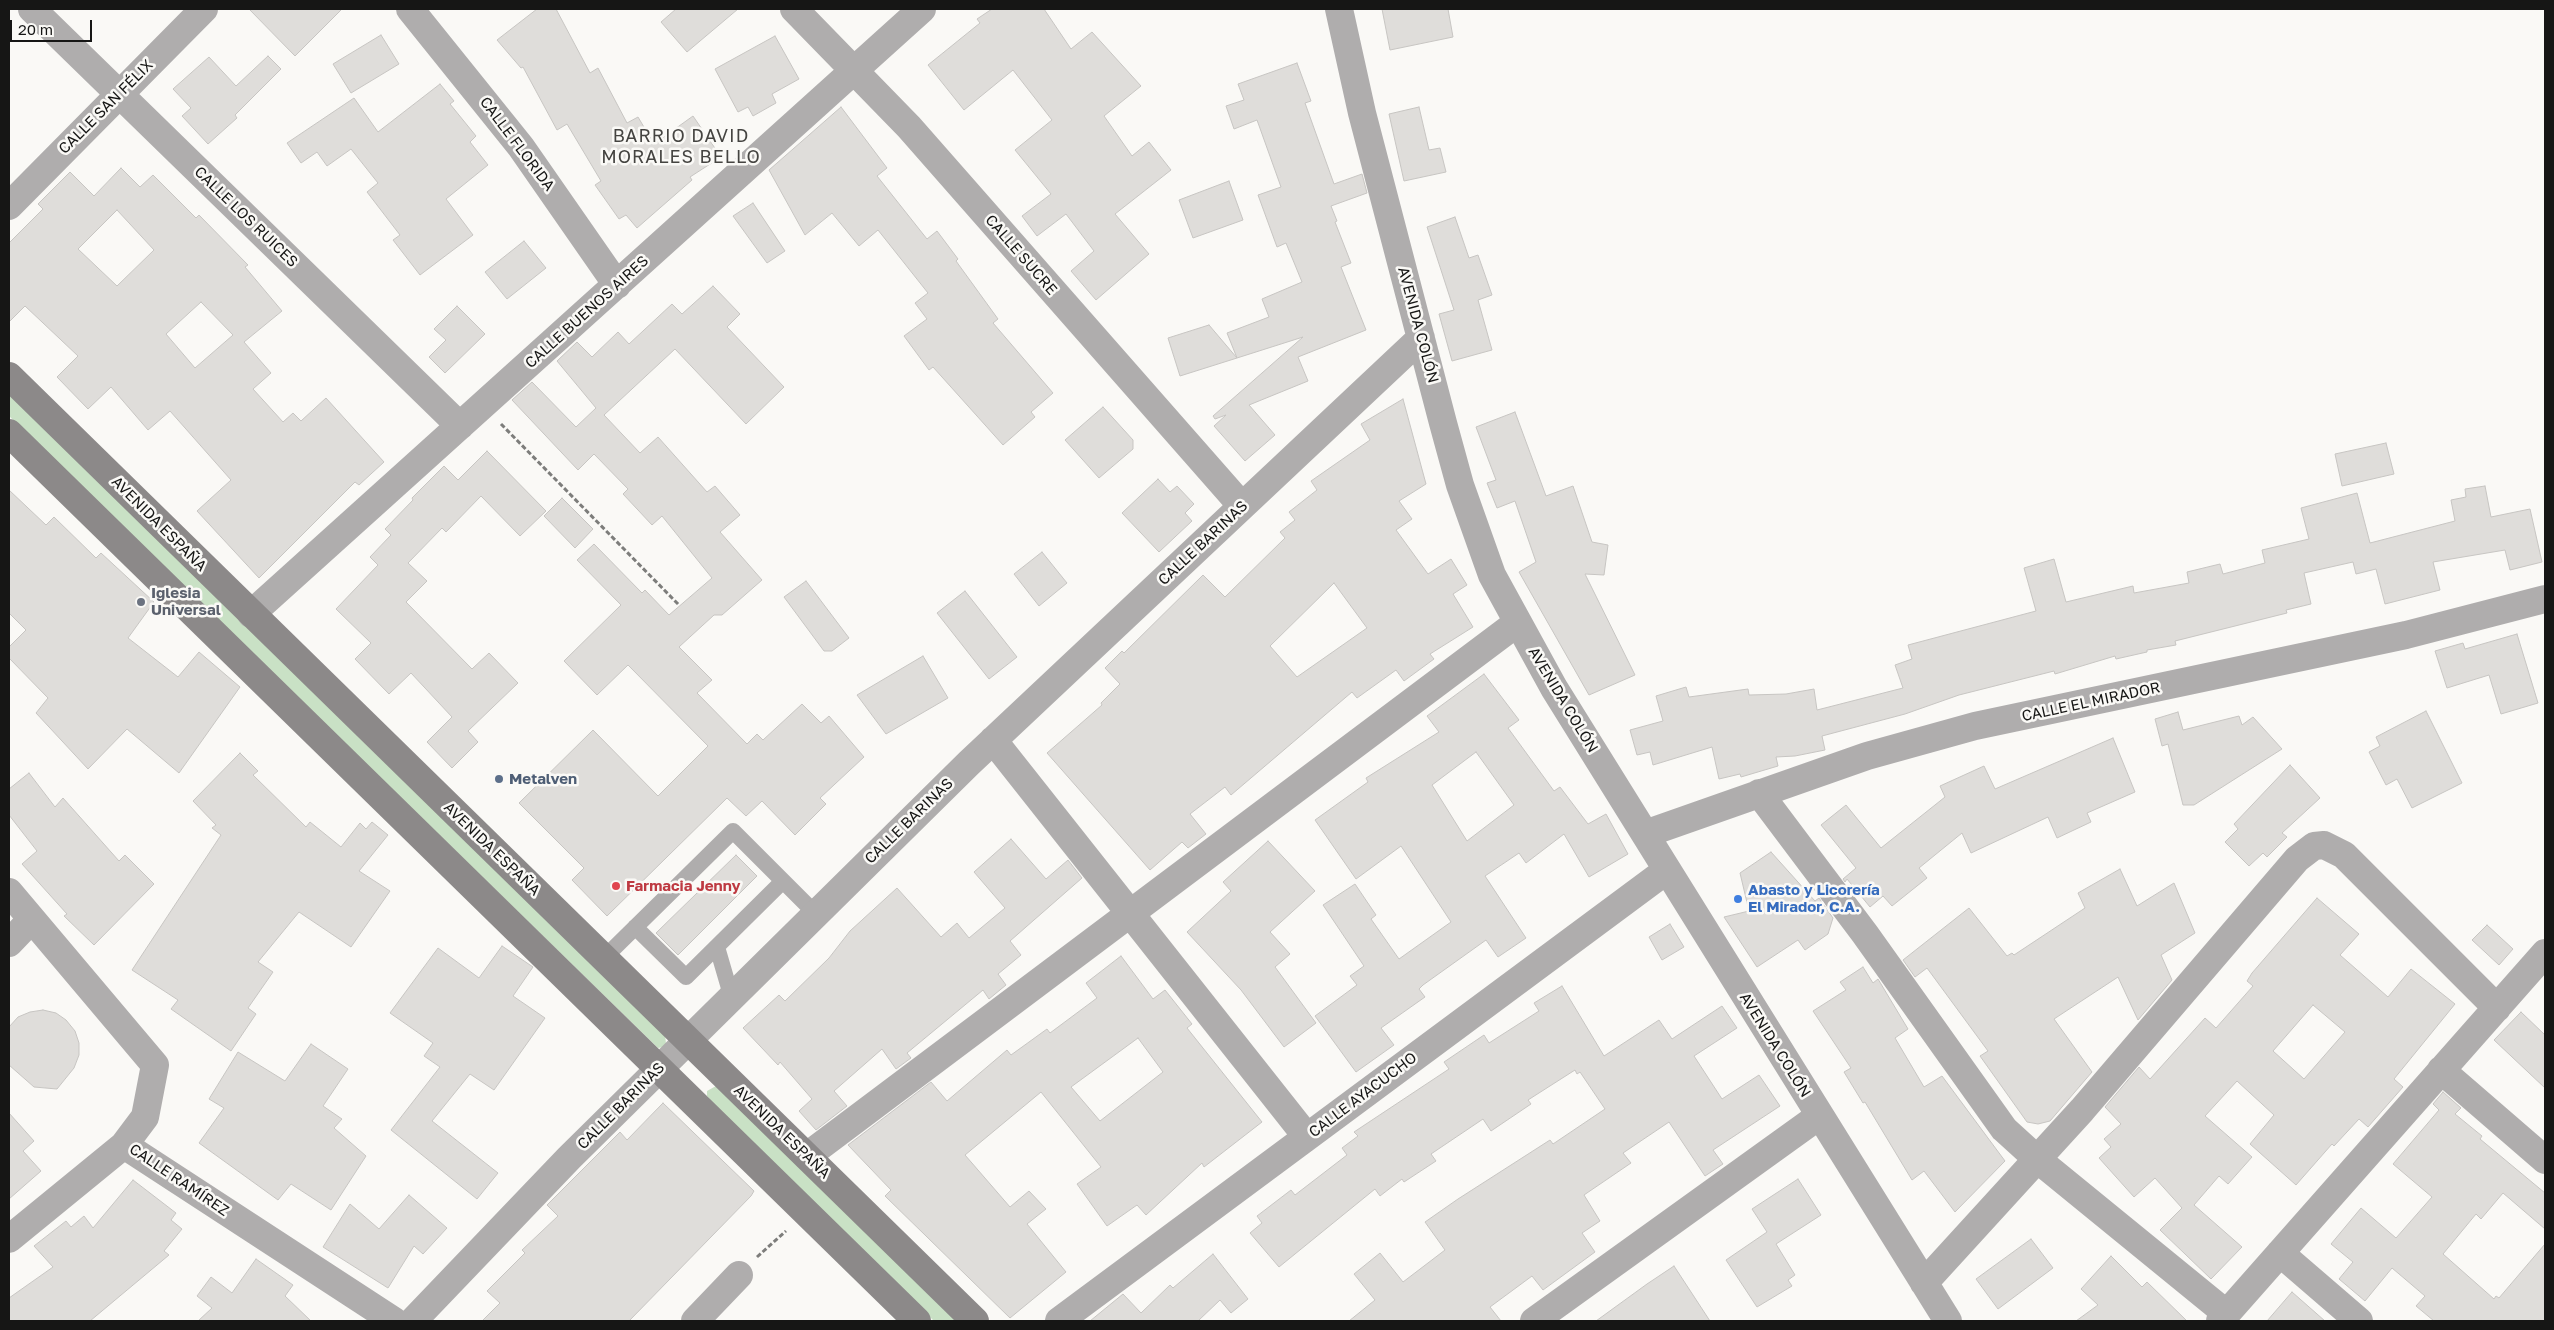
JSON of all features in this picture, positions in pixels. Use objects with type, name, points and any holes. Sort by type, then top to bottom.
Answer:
[{"type":"main road","name":"AVENIDA ESPAÑA","points":[[9,376],[976,1321]]},
{"type":"main road","points":[[9,433],[917,1321]]},
{"type":"street","name":"CALLE LOS RUICES","points":[[32,9],[460,426]]},
{"type":"street","name":"CALLE SAN FÉLIX","points":[[9,206],[204,9]]},
{"type":"street","name":"CALLE FLORIDA","points":[[410,9],[521,147],[617,285]]},
{"type":"street","name":"CALLE SUCRE","points":[[794,9],[909,127],[1242,506]]},
{"type":"street","name":"CALLE BUENOS AIRES","points":[[251,614],[617,285],[853,69],[922,9]]},
{"type":"street","name":"AVENIDA COLÓN","points":[[1339,9],[1362,112],[1460,485],[1492,574],[1517,623],[1645,834],[1948,1321]]},
{"type":"street","name":"CALLE BARINAS","points":[[412,1320],[568,1158],[815,913],[994,740],[1421,338]]},
{"type":"street","name":"CALLE EL MIRADOR","points":[[1645,834],[1867,756],[1975,726],[2406,635],[2545,599]]},
{"type":"street","points":[[807,1156],[1517,623]]},
{"type":"street","points":[[994,740],[1307,1137]]},
{"type":"street","points":[[1759,793],[1865,934],[2013,1139],[2223,1318],[2545,953]]},
{"type":"street","points":[[1924,1283],[2037,1159],[2297,859],[2314,846],[2324,845],[2344,855],[2497,1008]]},
{"type":"street","name":"CALLE AYACUCHO","points":[[1059,1321],[1667,870]]},
{"type":"street","name":"CALLE RAMÍREZ","points":[[9,892],[156,1065],[145,1117],[124,1145],[412,1320]]},
{"type":"street","points":[[9,943],[31,920]]},
{"type":"street","points":[[2442,1070],[2545,1160]]},
{"type":"street","points":[[1534,1321],[1819,1116]]},
{"type":"street","points":[[9,1239],[124,1145]]},
{"type":"street","points":[[2280,1253],[2359,1321]]},
{"type":"street","points":[[695,1321],[739,1275]]},
{"type":"lane","points":[[604,958],[733,831],[815,913]]},
{"type":"lane","points":[[635,927],[686,977],[783,881]]},
{"type":"lane","points":[[717,947],[731,996]]},
{"type":"path","points":[[483,406],[679,605]]},
{"type":"path","points":[[739,1275],[806,1212]]},
{"type":"green space","points":[[9,393],[665,1034],[666,1044],[658,1048],[9,416]]},
{"type":"green space","points":[[716,1086],[958,1321],[934,1321],[726,1118],[707,1096],[707,1091]]},
{"type":"building","points":[[249,9],[342,9],[295,56]]},
{"type":"building","points":[[537,9],[556,9],[590,73],[598,68],[627,123],[638,117],[654,144],[693,116],[721,157],[690,177],[692,180],[637,228],[626,215],[619,219],[595,185],[601,181],[567,124],[557,130],[523,67],[521,68],[497,40]]},
{"type":"building","points":[[676,9],[738,9],[687,52],[661,22]]},
{"type":"building","points":[[992,9],[1044,9],[1071,49],[1092,32],[1141,86],[1104,116],[1132,156],[1149,142],[1171,170],[1115,214],[1149,254],[1096,300],[1071,271],[1094,251],[1066,214],[1037,236],[1022,216],[1051,194],[1015,150],[1052,120],[1013,70],[964,110],[928,65],[980,23],[977,19]]},
{"type":"building","points":[[1382,9],[1448,9],[1453,37],[1390,50]]},
{"type":"building","points":[[381,35],[399,64],[351,93],[333,64]]},
{"type":"building","points":[[775,36],[799,79],[772,94],[776,103],[753,116],[748,107],[738,112],[715,69]]},
{"type":"building","points":[[268,56],[281,69],[235,115],[237,118],[208,144],[182,116],[191,108],[173,89],[209,57],[236,86]]},
{"type":"building","points":[[1297,63],[1311,101],[1305,103],[1334,184],[1362,174],[1367,193],[1331,206],[1337,221],[1335,222],[1351,263],[1341,267],[1366,330],[1298,357],[1308,381],[1249,405],[1275,435],[1245,461],[1214,426],[1226,415],[1215,419],[1213,416],[1303,337],[1237,358],[1227,333],[1269,317],[1262,299],[1302,282],[1286,243],[1277,247],[1258,195],[1281,187],[1257,120],[1234,129],[1226,106],[1244,100],[1238,84]]},
{"type":"building","points":[[440,84],[454,101],[450,104],[476,136],[470,142],[488,165],[446,199],[473,235],[420,275],[393,240],[400,235],[367,192],[378,183],[351,149],[327,166],[317,152],[301,163],[287,143],[354,98],[378,132]]},
{"type":"building","points":[[841,107],[887,168],[877,176],[927,239],[937,231],[998,319],[993,323],[1053,393],[1031,412],[1035,417],[1003,445],[933,367],[929,370],[904,336],[927,319],[915,303],[928,293],[878,230],[859,246],[832,213],[805,235],[769,170]]},
{"type":"building","points":[[1419,107],[1429,150],[1440,148],[1446,172],[1404,181],[1389,114]]},
{"type":"building","points":[[121,168],[140,187],[153,175],[196,218],[199,215],[248,265],[245,267],[282,311],[244,342],[271,373],[253,389],[283,422],[293,413],[301,421],[326,398],[384,462],[359,485],[355,482],[259,578],[197,511],[231,480],[170,411],[148,430],[111,387],[88,409],[57,377],[78,356],[25,306],[9,322],[9,243],[43,209],[38,204],[70,172],[94,196]],"holes":[[[117,210],[154,250],[117,286],[78,249]],[[201,302],[233,335],[195,368],[166,334]]]},
{"type":"building","points":[[1229,181],[1243,220],[1193,238],[1179,200]]},
{"type":"building","points":[[753,203],[785,251],[767,263],[733,216]]},
{"type":"building","points":[[1455,217],[1469,258],[1478,255],[1492,295],[1478,300],[1492,350],[1452,361],[1439,314],[1454,310],[1427,227]]},
{"type":"building","points":[[524,241],[546,268],[507,299],[485,272]]},
{"type":"building","points":[[713,286],[740,314],[727,327],[784,387],[746,424],[675,349],[604,415],[640,453],[658,437],[707,492],[715,486],[740,515],[720,532],[762,580],[722,615],[714,615],[679,647],[712,680],[697,693],[747,744],[757,734],[763,740],[802,704],[821,723],[829,716],[864,757],[820,798],[826,804],[795,835],[762,801],[746,816],[727,798],[607,916],[572,880],[584,868],[519,803],[593,730],[658,796],[708,746],[628,665],[597,695],[564,661],[621,605],[577,560],[594,544],[642,593],[645,590],[669,615],[712,578],[662,516],[652,525],[623,494],[628,489],[594,454],[578,470],[512,400],[532,382],[576,427],[596,408],[557,361],[577,342],[592,357],[618,332],[629,344],[672,304],[682,314]]},
{"type":"building","points":[[457,306],[485,334],[445,373],[429,357],[446,340],[434,329]]},
{"type":"building","points":[[1209,325],[1237,358],[1180,376],[1168,338]]},
{"type":"building","points":[[1403,399],[1426,484],[1399,501],[1412,519],[1396,530],[1428,574],[1451,559],[1467,585],[1453,594],[1473,627],[1430,654],[1434,659],[1404,681],[1396,670],[1357,698],[1352,692],[1231,795],[1225,787],[1190,814],[1206,834],[1188,848],[1182,842],[1150,870],[1047,753],[1102,705],[1101,703],[1120,684],[1105,668],[1122,651],[1124,653],[1203,575],[1225,597],[1285,538],[1280,532],[1295,520],[1289,512],[1317,490],[1311,481],[1370,440],[1361,424]],"holes":[[[1334,583],[1367,628],[1297,677],[1270,646]]]},
{"type":"building","points":[[1103,407],[1133,440],[1133,449],[1099,478],[1065,440]]},
{"type":"building","points":[[1515,412],[1546,496],[1573,486],[1592,542],[1608,545],[1604,575],[1585,574],[1635,675],[1589,695],[1519,572],[1536,562],[1515,501],[1497,508],[1487,483],[1496,480],[1476,427]]},
{"type":"building","points":[[2386,443],[2394,474],[2342,486],[2335,454]]},
{"type":"building","points":[[487,451],[546,511],[520,536],[481,496],[446,532],[442,528],[408,563],[427,581],[406,602],[472,669],[489,653],[518,683],[468,731],[478,742],[452,768],[427,742],[452,717],[411,673],[389,694],[355,659],[371,643],[336,609],[378,565],[370,557],[391,535],[385,529],[413,500],[412,498],[444,466],[458,480]]},
{"type":"building","points":[[1158,479],[1170,492],[1177,486],[1194,504],[1185,513],[1192,521],[1159,552],[1122,513]]},
{"type":"building","points":[[2485,486],[2491,517],[2530,509],[2542,562],[2510,570],[2505,550],[2433,562],[2440,590],[2385,604],[2376,569],[2356,574],[2353,562],[2304,573],[2311,604],[2286,610],[2287,613],[2175,641],[2176,645],[2147,650],[2147,652],[2116,659],[2115,656],[2055,674],[2054,671],[1959,695],[1905,714],[1822,736],[1825,750],[1795,756],[1776,757],[1778,766],[1741,777],[1740,774],[1719,779],[1712,747],[1653,765],[1650,752],[1637,755],[1630,730],[1663,721],[1656,696],[1686,687],[1689,697],[1748,689],[1749,695],[1786,694],[1814,689],[1817,710],[1903,688],[1895,665],[1912,659],[1908,645],[2036,611],[2024,568],[2054,559],[2066,602],[2133,586],[2134,593],[2189,583],[2187,572],[2220,564],[2223,574],[2265,563],[2262,550],[2309,539],[2301,508],[2357,493],[2370,543],[2455,521],[2451,500],[2466,497],[2465,489]]},
{"type":"building","points":[[9,490],[46,525],[54,517],[96,558],[101,553],[154,602],[128,638],[178,677],[199,652],[240,687],[179,773],[127,729],[88,769],[36,713],[48,698],[9,658],[9,647],[26,630],[9,613]]},
{"type":"building","points":[[562,498],[593,529],[575,548],[544,516]]},
{"type":"building","points":[[1042,552],[1067,583],[1039,606],[1014,574]]},
{"type":"building","points":[[806,581],[849,638],[832,651],[824,651],[784,597]]},
{"type":"building","points":[[965,591],[1017,657],[989,679],[937,613]]},
{"type":"building","points":[[2517,634],[2538,703],[2501,714],[2489,675],[2447,688],[2435,651],[2463,643],[2465,649]]},
{"type":"building","points":[[923,656],[948,698],[886,734],[857,695]]},
{"type":"building","points":[[1484,674],[1519,720],[1508,728],[1554,791],[1560,787],[1588,824],[1606,814],[1628,854],[1589,877],[1564,834],[1526,863],[1519,853],[1485,876],[1526,938],[1498,957],[1486,940],[1423,985],[1419,989],[1425,997],[1381,1028],[1394,1045],[1356,1072],[1315,1016],[1357,985],[1350,976],[1364,966],[1323,905],[1355,884],[1376,915],[1371,919],[1399,959],[1451,922],[1401,846],[1356,879],[1315,820],[1368,782],[1366,778],[1439,732],[1427,716]],"holes":[[[1476,752],[1514,805],[1467,841],[1432,785]]]},
{"type":"building","points":[[2426,711],[2462,783],[2412,808],[2397,779],[2386,785],[2369,752],[2380,746],[2376,737]]},
{"type":"building","points":[[2178,712],[2183,730],[2239,716],[2242,725],[2253,717],[2282,749],[2194,805],[2183,805],[2168,744],[2162,746],[2155,719]]},
{"type":"building","points":[[2113,738],[2135,792],[2087,813],[2091,822],[2057,838],[2048,817],[1971,853],[1962,833],[1919,868],[1927,878],[1892,906],[1883,896],[1870,907],[1847,879],[1845,882],[1843,879],[1856,868],[1821,825],[1846,805],[1881,848],[1945,797],[1940,786],[1984,766],[1995,789]]},
{"type":"building","points":[[240,753],[258,771],[253,775],[306,827],[310,822],[341,847],[360,823],[366,829],[372,822],[388,835],[359,871],[390,891],[351,947],[299,912],[258,962],[273,972],[248,1008],[256,1014],[231,1051],[171,1009],[178,1000],[132,970],[221,835],[212,828],[216,825],[193,801]]},
{"type":"building","points":[[2290,765],[2320,798],[2282,833],[2287,837],[2267,857],[2263,853],[2249,866],[2225,842],[2238,829],[2234,824]]},
{"type":"building","points":[[29,773],[55,807],[63,798],[119,861],[125,855],[154,884],[94,945],[64,916],[67,914],[22,864],[37,851],[9,815],[9,789]]},
{"type":"building","points":[[1011,839],[1046,879],[1068,860],[1082,878],[1010,941],[1021,955],[998,974],[1006,985],[989,999],[983,990],[907,1053],[911,1058],[896,1069],[882,1049],[834,1091],[847,1106],[816,1130],[799,1111],[812,1099],[780,1062],[778,1065],[743,1028],[779,995],[785,1001],[829,958],[850,931],[897,888],[941,937],[957,923],[969,938],[1005,908],[974,872]]},
{"type":"building","points":[[1268,841],[1315,891],[1270,932],[1290,954],[1275,967],[1316,1023],[1284,1047],[1241,990],[1187,932],[1231,891],[1223,882]]},
{"type":"building","points":[[1771,852],[1815,901],[1819,898],[1833,918],[1828,934],[1805,950],[1798,940],[1757,967],[1724,917],[1749,911],[1740,873]]},
{"type":"building","points":[[736,855],[757,876],[678,955],[656,933]]},
{"type":"building","points":[[2120,869],[2137,906],[2174,883],[2195,933],[2161,955],[2172,980],[2138,1020],[2118,977],[2054,1019],[2092,1072],[2050,1121],[2038,1124],[2027,1122],[1980,1056],[1988,1051],[1927,968],[1915,977],[1903,960],[1969,908],[2007,956],[2012,953],[2014,955],[2085,908],[2078,893]]},
{"type":"building","points":[[2317,898],[2359,934],[2340,955],[2388,997],[2411,969],[2455,1004],[2394,1079],[2403,1087],[2368,1127],[2359,1119],[2334,1146],[2332,1144],[2296,1185],[2250,1144],[2274,1115],[2237,1081],[2205,1116],[2252,1157],[2228,1184],[2219,1176],[2194,1205],[2242,1247],[2211,1279],[2160,1230],[2182,1208],[2155,1178],[2134,1197],[2099,1158],[2111,1147],[2104,1139],[2121,1124],[2105,1107],[2139,1067],[2150,1079],[2205,1018],[2216,1028],[2253,986],[2247,981]],"holes":[[[2313,1005],[2345,1032],[2304,1079],[2273,1051]]]},
{"type":"building","points":[[1670,924],[1684,947],[1662,960],[1649,937]]},
{"type":"building","points":[[2487,925],[2513,949],[2499,965],[2472,940]]},
{"type":"building","points":[[502,946],[533,967],[513,996],[545,1018],[494,1090],[470,1074],[432,1121],[498,1173],[477,1199],[391,1130],[440,1067],[424,1056],[433,1043],[390,1013],[438,948],[479,978]]},
{"type":"building","points":[[1121,956],[1153,999],[1165,990],[1192,1024],[1187,1028],[1262,1122],[1204,1167],[1202,1163],[1146,1215],[1137,1205],[1107,1226],[1077,1184],[1101,1167],[1041,1092],[965,1155],[1010,1207],[1029,1191],[1046,1209],[1027,1224],[1066,1272],[1010,1318],[885,1196],[891,1190],[848,1145],[931,1082],[947,1101],[1007,1050],[1011,1055],[1047,1029],[1050,1033],[1097,998],[1086,983]],"holes":[[[1138,1038],[1163,1072],[1100,1121],[1071,1087]]]},
{"type":"building","points":[[1863,967],[1873,983],[1878,979],[1908,1029],[1895,1038],[1924,1087],[1942,1076],[2005,1161],[1955,1212],[1924,1171],[1912,1180],[1865,1102],[1863,1103],[1844,1072],[1851,1068],[1813,1011],[1846,990],[1840,982]]},
{"type":"building","points":[[1562,986],[1604,1056],[1659,1020],[1672,1039],[1722,1006],[1737,1028],[1694,1056],[1722,1099],[1759,1075],[1780,1106],[1713,1150],[1723,1164],[1705,1176],[1669,1122],[1623,1153],[1631,1163],[1584,1195],[1600,1221],[1582,1233],[1595,1252],[1543,1290],[1532,1276],[1490,1307],[1501,1321],[1349,1321],[1375,1300],[1354,1274],[1380,1253],[1403,1282],[1445,1250],[1425,1222],[1550,1140],[1553,1144],[1605,1109],[1580,1072],[1577,1074],[1575,1070],[1528,1100],[1531,1104],[1491,1131],[1483,1119],[1431,1154],[1436,1161],[1404,1182],[1402,1179],[1380,1196],[1375,1189],[1279,1267],[1250,1233],[1262,1223],[1257,1216],[1291,1190],[1295,1195],[1347,1155],[1342,1148],[1358,1136],[1354,1132],[1449,1069],[1444,1062],[1484,1035],[1489,1043],[1539,1011],[1534,1003]]},
{"type":"building","points":[[43,1010],[56,1013],[66,1020],[75,1031],[79,1043],[79,1055],[74,1068],[57,1089],[34,1087],[9,1065],[9,1027],[18,1017],[30,1012]]},
{"type":"building","points":[[2521,1012],[2545,1035],[2545,1088],[2494,1040]]},
{"type":"building","points":[[311,1044],[348,1069],[323,1106],[342,1119],[334,1128],[366,1156],[331,1210],[291,1184],[278,1200],[199,1143],[224,1108],[209,1099],[238,1052],[285,1081]]},
{"type":"building","points":[[2443,1092],[2461,1108],[2455,1114],[2482,1136],[2480,1139],[2545,1193],[2545,1229],[2503,1193],[2481,1219],[2476,1214],[2443,1254],[2494,1299],[2496,1296],[2499,1298],[2545,1244],[2545,1321],[2434,1321],[2416,1306],[2425,1296],[2392,1268],[2365,1301],[2339,1279],[2353,1262],[2331,1244],[2361,1208],[2396,1238],[2432,1197],[2393,1164],[2439,1110],[2433,1104]]},
{"type":"building","points":[[663,1103],[754,1191],[751,1196],[629,1321],[482,1321],[500,1303],[487,1291],[525,1253],[522,1250],[558,1216],[547,1205],[620,1132],[627,1140]]},
{"type":"building","points":[[9,1113],[34,1141],[23,1151],[41,1171],[9,1199]]},
{"type":"building","points":[[1798,1179],[1821,1215],[1776,1244],[1795,1275],[1788,1280],[1792,1286],[1757,1307],[1726,1260],[1767,1232],[1752,1209]]},
{"type":"building","points":[[133,1180],[176,1213],[171,1220],[182,1229],[164,1251],[169,1255],[90,1321],[9,1321],[9,1298],[53,1267],[34,1246],[66,1221],[71,1227],[84,1216],[93,1228]]},
{"type":"building","points":[[409,1195],[447,1228],[423,1254],[414,1246],[388,1288],[323,1247],[350,1204],[379,1229]]},
{"type":"building","points":[[2031,1239],[2053,1268],[1998,1309],[1976,1279]]},
{"type":"building","points":[[1213,1254],[1248,1299],[1231,1313],[1220,1300],[1198,1321],[1090,1321],[1123,1294],[1141,1313],[1170,1285],[1173,1288]]},
{"type":"building","points":[[2111,1256],[2142,1287],[2147,1282],[2187,1321],[2076,1321],[2098,1305],[2081,1289]]},
{"type":"building","points":[[256,1259],[293,1285],[285,1296],[311,1321],[198,1321],[212,1308],[197,1296],[211,1277],[232,1293]]},
{"type":"building","points":[[1674,1266],[1710,1321],[1596,1321],[1647,1284]]},
{"type":"building","points":[[2292,1292],[2325,1321],[2267,1321]]},
{"type":"place","name":"Iglesia Universal","points":[[141,602]]},
{"type":"place","name":"Metalven","points":[[499,779]]},
{"type":"place","name":"Farmacia Jenny","points":[[616,886]]},
{"type":"place","name":"Abasto y Licorería El Mirador, C.A.","points":[[1738,899]]},
{"type":"district","name":"BARRIO DAVID MORALES BELLO","points":[[681,146]]}]
